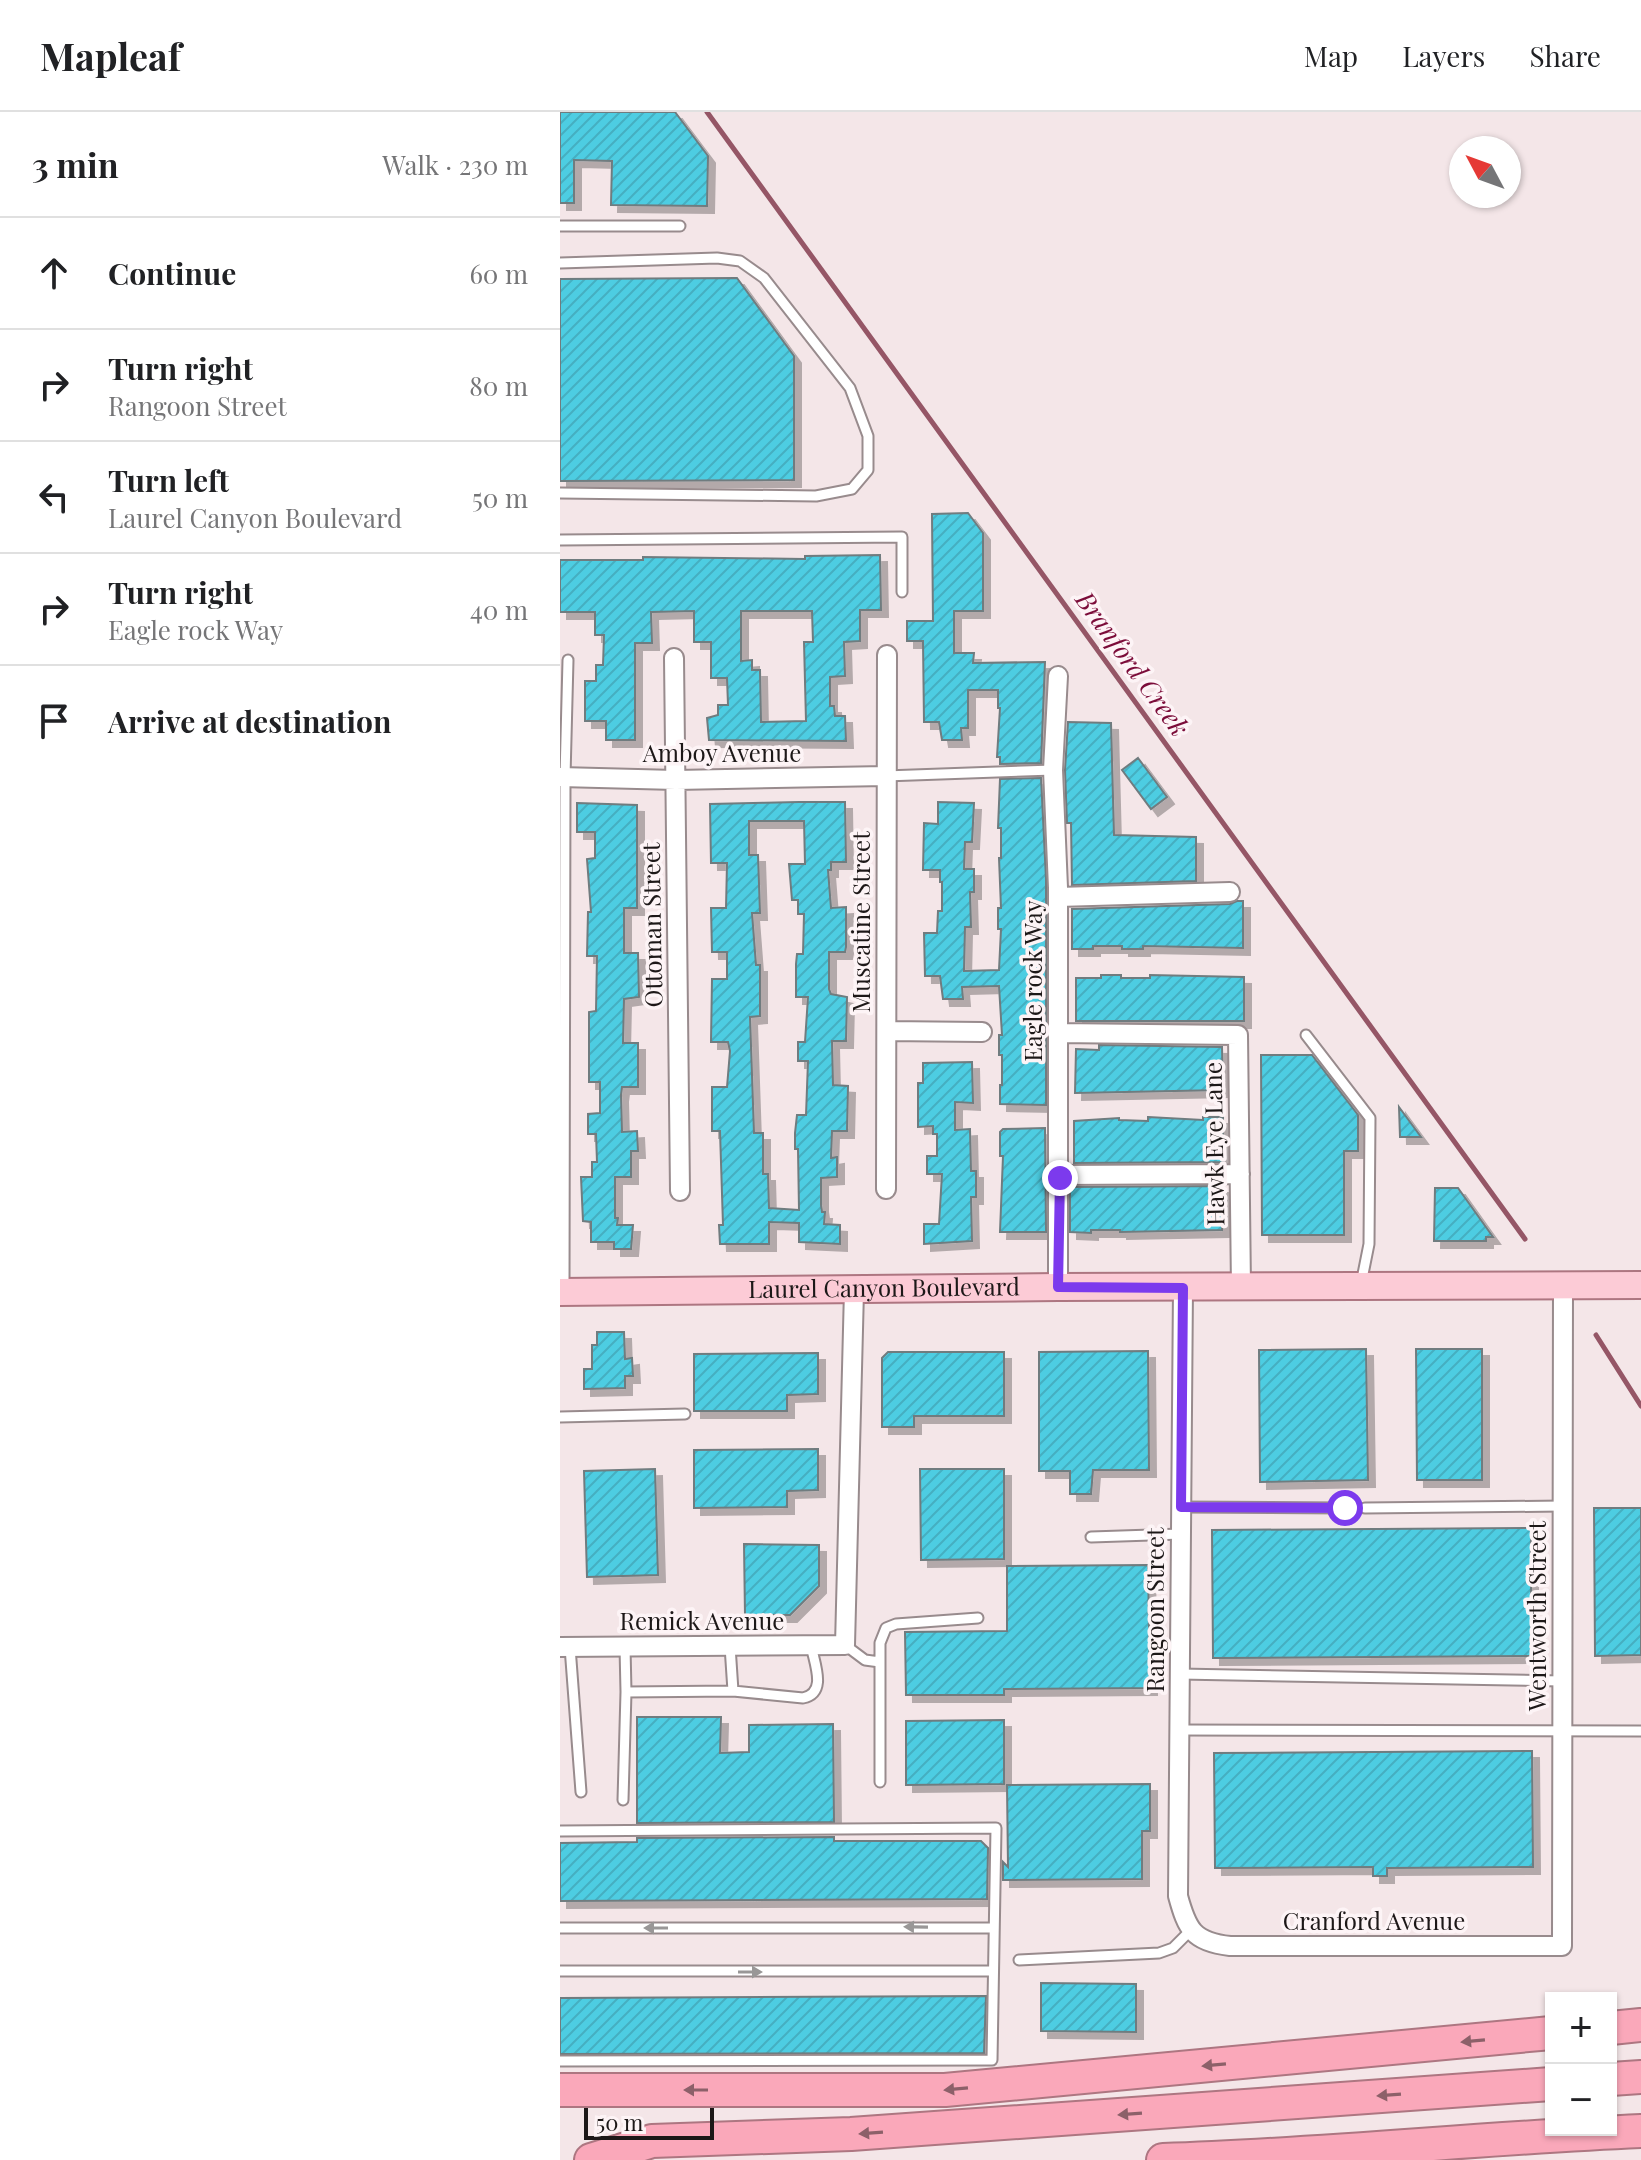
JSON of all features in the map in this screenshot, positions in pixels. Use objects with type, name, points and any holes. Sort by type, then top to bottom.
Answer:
[{"type":"highway","points":[[1617,2027],[1641,2025]]},
{"type":"highway","points":[[560,2090],[945,2090],[1545,2034]]},
{"type":"highway","points":[[1617,2079],[1641,2077]]},
{"type":"highway","points":[[591,2160],[652,2141],[851,2134],[1545,2084]]},
{"type":"highway","points":[[1163,2160],[1641,2131]]},
{"type":"main road","name":"Laurel Canyon Boulevard","points":[[562,1292],[1641,1285]]},
{"type":"street","name":"Muscatine Street","points":[[886,1189],[887,655]]},
{"type":"street","name":"Ottoman Street","points":[[674,658],[680,1191]]},
{"type":"street","name":"Eagle rock Way","points":[[1058,676],[1053,770],[1058,897],[1058,1287]]},
{"type":"street","name":"Amboy Avenue","points":[[562,777],[676,780],[885,776]]},
{"type":"street","points":[[1058,897],[1230,892]]},
{"type":"street","points":[[887,1031],[982,1032]]},
{"type":"street","name":"Hawk Eye Lane","points":[[1057,1033],[1238,1035],[1241,1288]]},
{"type":"street","points":[[1059,1175],[1240,1174]]},
{"type":"street","name":"Wentworth Street","points":[[1562,1946],[1563,1286]]},
{"type":"street","name":"Rangoon Street","points":[[1183,1288],[1178,1896],[1190,1931]]},
{"type":"street","points":[[845,1645],[854,1290]]},
{"type":"street","name":"Remick Avenue","points":[[565,1647],[845,1645]]},
{"type":"street","name":"Cranford Avenue","points":[[1190,1931],[1203,1941],[1230,1946],[1562,1946]]},
{"type":"lane","points":[[560,226],[680,226]]},
{"type":"lane","points":[[560,263],[717,258],[740,261],[764,278],[850,388],[868,436],[868,470],[852,489],[816,496],[560,493]]},
{"type":"lane","points":[[560,540],[902,537],[902,592]]},
{"type":"lane","points":[[562,1292],[562,777],[568,660]]},
{"type":"lane","points":[[885,776],[1053,770]]},
{"type":"lane","points":[[1306,1035],[1370,1118],[1369,1244],[1361,1287]]},
{"type":"lane","points":[[560,1417],[685,1414]]},
{"type":"lane","points":[[1365,1508],[1563,1506]]},
{"type":"lane","points":[[1181,1507],[1345,1508]]},
{"type":"lane","points":[[1091,1537],[1181,1534]]},
{"type":"lane","points":[[880,1782],[880,1643],[886,1628],[896,1624],[978,1618]]},
{"type":"lane","points":[[626,1692],[733,1691],[810,1697],[819,1685],[811,1645]]},
{"type":"lane","points":[[845,1645],[865,1660],[880,1662]]},
{"type":"lane","points":[[730,1646],[733,1691]]},
{"type":"lane","points":[[565,1647],[574,1695],[581,1792]]},
{"type":"lane","points":[[623,1800],[625,1647]]},
{"type":"lane","points":[[1180,1674],[1562,1681]]},
{"type":"lane","points":[[560,1695],[574,1695]]},
{"type":"lane","points":[[1179,1730],[1641,1731]]},
{"type":"lane","points":[[560,1831],[996,1828],[992,2060],[560,2061]]},
{"type":"lane","points":[[560,1928],[994,1928]]},
{"type":"lane","points":[[1019,1960],[1159,1953],[1173,1948],[1190,1931]]},
{"type":"lane","points":[[560,1971],[993,1971]]},
{"type":"building","points":[[560,112],[675,112],[708,156],[707,206],[611,205],[612,161],[574,160],[574,203],[560,203]]},
{"type":"building","points":[[737,278],[794,356],[794,480],[560,481],[560,279]]},
{"type":"building","points":[[968,513],[983,533],[983,611],[954,611],[954,653],[974,653],[973,663],[1045,662],[1041,763],[1000,764],[1000,757],[997,757],[998,690],[968,690],[968,728],[961,728],[962,740],[942,740],[939,722],[924,722],[923,641],[907,641],[907,621],[933,621],[932,514]]},
{"type":"building","points":[[880,555],[881,610],[860,610],[860,641],[844,642],[845,676],[830,677],[830,706],[834,706],[835,716],[845,716],[846,741],[709,740],[707,718],[718,715],[718,705],[728,705],[727,678],[711,678],[711,642],[694,642],[694,611],[651,612],[652,643],[635,643],[635,740],[606,740],[606,721],[585,721],[585,681],[596,681],[596,665],[603,665],[604,635],[595,635],[595,612],[560,612],[560,560],[643,560],[643,557],[805,559],[805,556]],"holes":[[[741,611],[812,611],[813,642],[804,642],[806,721],[761,722],[760,670],[752,670],[752,660],[741,661]]]},
{"type":"building","points":[[1068,722],[1111,723],[1114,835],[1196,837],[1196,881],[1072,885],[1071,823],[1067,823],[1065,770]]},
{"type":"building","points":[[1138,758],[1167,797],[1151,809],[1122,770]]},
{"type":"building","points":[[1041,778],[1046,879],[1046,1105],[1000,1104],[1002,1055],[999,1055],[999,1035],[1002,1035],[999,986],[962,987],[963,999],[943,999],[940,976],[925,976],[924,933],[937,933],[938,911],[942,911],[942,882],[940,870],[923,870],[924,823],[938,824],[938,802],[974,803],[972,842],[965,842],[964,869],[974,869],[974,892],[970,892],[971,927],[965,927],[964,971],[999,970],[1000,779]]},
{"type":"building","points":[[845,802],[846,862],[831,862],[831,870],[828,870],[831,908],[846,907],[845,952],[829,952],[829,989],[831,994],[847,997],[846,1041],[832,1041],[833,1085],[848,1086],[847,1131],[832,1131],[831,1158],[837,1157],[837,1177],[821,1178],[824,1224],[840,1225],[840,1244],[799,1242],[799,1223],[769,1222],[769,1244],[720,1244],[719,1225],[723,1225],[720,1131],[712,1131],[712,1087],[727,1087],[730,1051],[728,1042],[711,1042],[712,979],[727,979],[727,952],[712,952],[711,908],[726,908],[727,863],[711,863],[710,804]],"holes":[[[749,821],[804,821],[805,864],[789,864],[792,900],[798,900],[798,914],[804,914],[803,954],[797,954],[796,964],[796,997],[808,997],[805,1042],[798,1042],[798,1061],[808,1061],[806,1115],[797,1115],[795,1133],[799,1210],[769,1208],[768,1174],[763,1174],[763,1133],[754,1133],[750,1017],[760,1016],[760,965],[756,965],[752,913],[760,913],[758,855],[749,855]]]},
{"type":"building","points":[[577,803],[637,805],[637,908],[624,908],[624,953],[638,953],[639,997],[624,999],[623,1043],[638,1043],[638,1087],[622,1087],[621,1095],[622,1132],[637,1131],[638,1151],[631,1151],[631,1177],[615,1177],[615,1218],[618,1218],[617,1225],[633,1225],[631,1249],[614,1249],[614,1242],[591,1242],[591,1222],[583,1221],[581,1177],[592,1177],[592,1162],[597,1162],[596,1134],[588,1134],[588,1114],[600,1113],[600,1082],[589,1082],[589,1012],[596,1011],[597,956],[587,956],[588,912],[591,912],[587,859],[595,858],[595,832],[577,832]]},
{"type":"building","points":[[1243,901],[1243,948],[1143,946],[1143,949],[1122,949],[1122,946],[1093,946],[1093,949],[1072,949],[1072,909],[1230,904]]},
{"type":"building","points":[[1101,975],[1121,975],[1121,978],[1150,978],[1150,975],[1244,977],[1244,1021],[1076,1021],[1076,978],[1101,978]]},
{"type":"building","points":[[1099,1045],[1222,1047],[1223,1090],[1075,1093],[1076,1049],[1099,1050]]},
{"type":"building","points":[[1261,1055],[1312,1055],[1358,1115],[1358,1151],[1344,1151],[1344,1235],[1262,1235]]},
{"type":"building","points":[[972,1062],[973,1103],[955,1102],[955,1130],[970,1129],[971,1171],[976,1171],[976,1197],[971,1197],[972,1241],[924,1244],[924,1224],[939,1224],[942,1174],[927,1174],[927,1156],[937,1156],[937,1134],[933,1134],[933,1126],[918,1127],[918,1083],[923,1083],[923,1063]]},
{"type":"building","points":[[1399,1107],[1421,1137],[1400,1137]]},
{"type":"building","points":[[1148,1117],[1203,1120],[1203,1117],[1223,1117],[1223,1162],[1074,1163],[1074,1121],[1119,1118],[1148,1121]]},
{"type":"building","points":[[1045,1128],[1046,1232],[1000,1232],[1003,1156],[1000,1156],[1000,1132],[1003,1129]]},
{"type":"building","points":[[1222,1186],[1222,1230],[1070,1232],[1070,1187]]},
{"type":"building","points":[[1435,1188],[1458,1188],[1493,1237],[1486,1237],[1486,1241],[1434,1241]]},
{"type":"building","points":[[597,1332],[624,1332],[625,1359],[632,1358],[633,1376],[625,1376],[625,1388],[584,1389],[584,1369],[592,1369],[592,1345],[597,1345]]},
{"type":"building","points":[[1366,1349],[1368,1480],[1260,1482],[1259,1350]]},
{"type":"building","points":[[1416,1349],[1482,1349],[1482,1480],[1417,1480]]},
{"type":"building","points":[[1148,1351],[1149,1470],[1093,1470],[1091,1494],[1070,1494],[1070,1471],[1039,1471],[1039,1352]]},
{"type":"building","points":[[888,1352],[1004,1352],[1004,1416],[914,1416],[914,1427],[882,1427],[882,1358]]},
{"type":"building","points":[[818,1353],[818,1394],[787,1395],[787,1411],[694,1411],[694,1354]]},
{"type":"building","points":[[818,1449],[818,1490],[787,1491],[787,1507],[694,1508],[694,1450]]},
{"type":"building","points":[[655,1469],[658,1575],[587,1577],[584,1471]]},
{"type":"building","points":[[920,1469],[1004,1469],[1004,1559],[921,1560]]},
{"type":"building","points":[[1594,1508],[1641,1508],[1641,1655],[1595,1656]]},
{"type":"building","points":[[1531,1528],[1531,1656],[1213,1658],[1212,1530]]},
{"type":"building","points":[[744,1544],[819,1545],[819,1586],[790,1615],[745,1615]]},
{"type":"building","points":[[1148,1565],[1150,1688],[1004,1689],[1004,1695],[906,1695],[905,1632],[1007,1631],[1007,1566]]},
{"type":"building","points":[[637,1717],[721,1717],[720,1753],[749,1752],[749,1725],[833,1724],[834,1822],[637,1823]]},
{"type":"building","points":[[1004,1720],[1004,1784],[906,1785],[906,1721]]},
{"type":"building","points":[[1532,1751],[1533,1867],[1387,1868],[1387,1876],[1373,1876],[1373,1867],[1215,1868],[1214,1753]]},
{"type":"building","points":[[1150,1784],[1150,1831],[1142,1831],[1142,1879],[1003,1880],[1003,1862],[1008,1867],[1007,1785]]},
{"type":"building","points":[[834,1837],[834,1841],[981,1841],[988,1848],[987,1899],[560,1901],[560,1843],[637,1842],[637,1838]]},
{"type":"building","points":[[1041,1983],[1136,1984],[1136,2032],[1041,2031]]},
{"type":"building","points":[[986,1996],[984,2053],[560,2054],[560,1998]]},
{"type":"waterway","name":"Branford Creek","points":[[707,112],[1525,1239]]},
{"type":"waterway","name":"Branford Creek","points":[[1596,1335],[1641,1406]]},
{"type":"route","points":[[1060,1178],[1058,1287],[1183,1288],[1181,1507],[1345,1508]]}]
